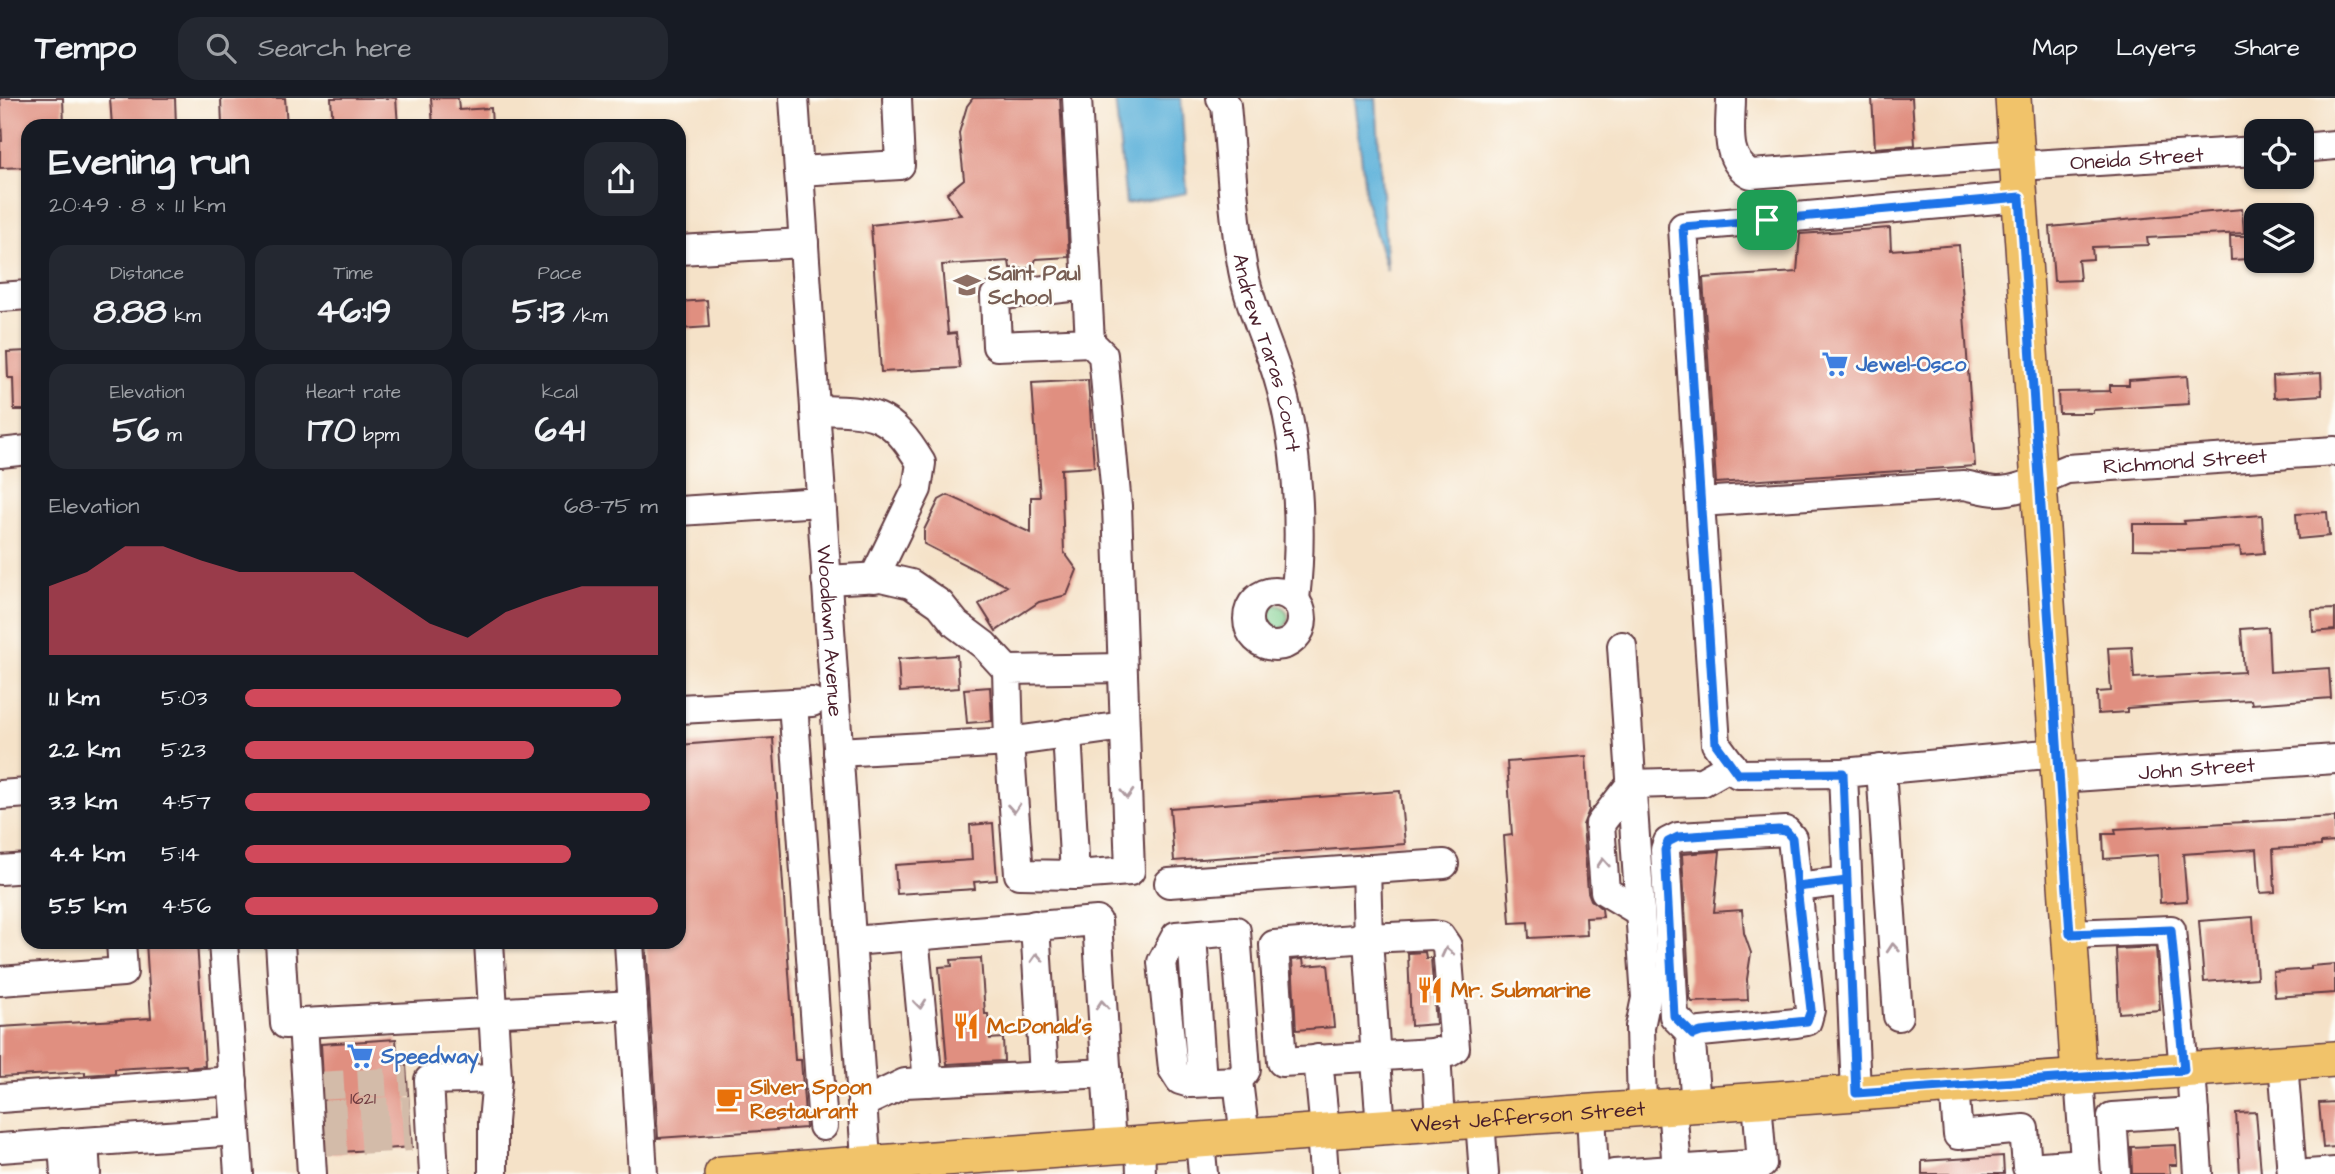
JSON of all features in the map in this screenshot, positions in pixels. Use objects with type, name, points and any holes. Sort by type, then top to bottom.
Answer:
[{"type":"main road","points":[[2013,98],[2079,1077]]},
{"type":"main road","name":"West Jefferson Street","points":[[731,1174],[1131,1155],[1200,1140],[2335,1059]]},
{"type":"street","name":"Woodlawn Avenue","points":[[794,98],[867,1169]]},
{"type":"street","points":[[799,171],[900,166],[897,98]]},
{"type":"street","points":[[826,580],[874,578],[911,584],[940,604],[956,624],[984,645],[1007,670],[1009,742],[1019,874],[1130,872],[1118,518],[1103,355],[1090,342],[1077,98]]},
{"type":"street","points":[[1731,98],[1730,129],[1733,154],[1741,168],[1751,174],[2018,172]]},
{"type":"street","name":"Andrew Taras Court","points":[[1226,100],[1243,270],[1252,304],[1279,378],[1291,436],[1299,564],[1295,600]]},
{"type":"street","points":[[2314,147],[2335,145]]},
{"type":"street","name":"Oneida Street","points":[[2018,172],[2244,151]]},
{"type":"street","points":[[1631,784],[1702,782],[1732,765],[1716,744],[1683,227],[2018,172]]},
{"type":"street","points":[[686,250],[804,243]]},
{"type":"street","points":[[1087,285],[995,296],[997,346],[1090,342]]},
{"type":"street","points":[[0,297],[21,296]]},
{"type":"street","points":[[815,411],[854,410],[884,419],[905,437],[921,463],[917,489],[874,578]]},
{"type":"street","points":[[0,453],[21,451]]},
{"type":"street","name":"Richmond Street","points":[[1700,502],[1964,485],[1996,491],[2008,490],[2067,469],[2335,451]]},
{"type":"street","points":[[686,511],[821,502]]},
{"type":"street","points":[[1622,646],[1646,998],[1640,1027],[1670,1106],[1677,1170]]},
{"type":"street","points":[[1007,670],[1122,668]]},
{"type":"street","points":[[686,709],[835,701]]},
{"type":"street","points":[[793,703],[823,1126]]},
{"type":"street","points":[[838,752],[1009,742],[1124,726]]},
{"type":"street","points":[[1067,733],[1075,875]]},
{"type":"street","name":"John Street","points":[[1732,765],[1738,774],[1843,773],[1881,769],[2335,759]]},
{"type":"street","points":[[1881,769],[1898,1016]]},
{"type":"street","points":[[1843,773],[1856,1093]]},
{"type":"street","points":[[0,795],[21,794]]},
{"type":"street","points":[[1786,831],[1792,838],[1811,1010],[1807,1021],[1693,1035],[1674,1016],[1665,850],[1668,842],[1678,837],[1786,831]]},
{"type":"street","points":[[1169,883],[1444,864]]},
{"type":"street","points":[[0,870],[21,868]]},
{"type":"street","points":[[1366,869],[1381,1127]]},
{"type":"street","points":[[1797,887],[1847,881]]},
{"type":"street","points":[[852,941],[1097,921],[1107,1073],[1131,1155]]},
{"type":"street","points":[[1035,925],[1044,1076]]},
{"type":"street","points":[[2070,934],[2171,930],[2194,1112],[2198,1174]]},
{"type":"street","points":[[1238,1080],[1202,1082],[1192,934],[1236,931],[1246,1070],[1238,1080],[1245,1137]]},
{"type":"street","points":[[914,936],[916,1083]]},
{"type":"street","points":[[1440,936],[1447,946],[1455,1048],[1450,1052],[1436,1052],[1282,1062],[1274,945],[1440,936]]},
{"type":"street","points":[[0,981],[123,972],[121,949]]},
{"type":"street","points":[[224,949],[239,1174]]},
{"type":"street","points":[[280,949],[285,1024],[633,1004]]},
{"type":"street","points":[[489,949],[497,1078],[493,1122],[493,1174]]},
{"type":"street","points":[[629,949],[643,1174]]},
{"type":"street","points":[[303,1023],[314,1129],[312,1174]]},
{"type":"street","points":[[1670,1106],[1693,1035]]},
{"type":"street","points":[[1436,1052],[1440,1123]]},
{"type":"street","points":[[1318,1059],[1324,1174]]},
{"type":"street","points":[[2283,1063],[2292,1174]]},
{"type":"street","points":[[820,1084],[916,1083],[1107,1073]]},
{"type":"street","points":[[2134,1073],[2138,1115]]},
{"type":"street","points":[[2079,1077],[2096,1166]]},
{"type":"street","points":[[434,1174],[421,1123],[418,1080],[497,1078]]},
{"type":"street","points":[[0,1098],[233,1081]]},
{"type":"street","points":[[1954,1086],[1958,1135],[2024,1129],[2027,1167],[2096,1166]]},
{"type":"street","points":[[1614,1174],[1762,1164],[1757,1100]]},
{"type":"street","points":[[1591,1112],[1594,1174]]},
{"type":"street","points":[[2096,1166],[2113,1134],[2112,1117],[2194,1112]]},
{"type":"street","points":[[1480,1120],[1484,1174]]},
{"type":"street","points":[[0,1148],[236,1131]]},
{"type":"street","points":[[2096,1166],[2113,1134]]},
{"type":"street","points":[[1200,1140],[1203,1174]]},
{"type":"street","points":[[65,1174],[73,1143]]},
{"type":"street","points":[[73,1143],[86,1174]]},
{"type":"street","points":[[2308,1174],[2335,1172]]},
{"type":"green space","points":[[1275,605],[1284,609],[1288,618],[1284,627],[1275,631],[1266,627],[1262,618],[1266,609]]},
{"type":"water","points":[[1115,98],[1181,98],[1187,193],[1126,204]]},
{"type":"water","points":[[1355,98],[1376,98],[1387,271],[1366,201]]},
{"type":"building","points":[[0,98],[63,98],[64,119],[21,119],[21,167],[0,168]]},
{"type":"building","points":[[110,98],[175,98],[176,119],[112,119]]},
{"type":"building","points":[[221,98],[285,98],[286,119],[222,119]]},
{"type":"building","points":[[331,98],[396,98],[398,119],[332,119]]},
{"type":"building","points":[[431,98],[458,98],[459,110],[491,108],[492,119],[432,119]]},
{"type":"building","points":[[973,98],[1060,98],[1069,257],[1036,259],[1033,267],[1024,269],[1010,268],[1009,261],[942,265],[948,334],[956,333],[960,368],[881,372],[871,225],[961,215],[947,193],[964,179],[959,133],[967,106]]},
{"type":"building","points":[[1872,98],[1912,98],[1915,145],[1875,148]]},
{"type":"building","points":[[2242,209],[2244,233],[2147,238],[2148,245],[2092,247],[2093,259],[2078,260],[2080,280],[2054,281],[2050,227]]},
{"type":"building","name":"Jewel-Osco","points":[[1890,228],[1891,250],[1959,245],[1975,466],[1716,483],[1703,278],[1797,272],[1800,234]]},
{"type":"building","points":[[2230,236],[2244,236],[2244,259],[2231,260]]},
{"type":"building","points":[[707,300],[709,327],[686,329],[686,302]]},
{"type":"building","points":[[21,351],[21,410],[14,410],[13,378],[8,378],[7,352]]},
{"type":"building","points":[[2321,373],[2322,395],[2274,398],[2273,376]]},
{"type":"building","points":[[2187,376],[2189,404],[2093,410],[2093,413],[2059,413],[2058,392],[2110,391],[2110,385],[2129,385],[2129,380]]},
{"type":"building","points":[[1088,380],[1094,467],[1061,469],[1064,552],[1077,570],[1067,595],[1039,602],[996,631],[979,604],[1007,586],[924,544],[924,530],[939,500],[948,495],[1031,533],[1031,497],[1040,497],[1032,383]]},
{"type":"building","points":[[2327,512],[2329,536],[2298,539],[2296,514]]},
{"type":"building","points":[[2262,515],[2264,553],[2241,555],[2240,547],[2133,549],[2133,524],[2185,524],[2184,521]]},
{"type":"building","points":[[2335,609],[2335,630],[2313,632],[2312,610]]},
{"type":"building","points":[[2268,627],[2270,672],[2329,668],[2331,698],[2252,704],[2251,700],[2197,703],[2127,708],[2127,712],[2098,714],[2097,692],[2111,691],[2108,648],[2132,647],[2134,678],[2244,672],[2241,629]]},
{"type":"building","points":[[957,655],[959,688],[900,692],[898,659]]},
{"type":"building","points":[[990,687],[992,721],[967,723],[964,689]]},
{"type":"building","points":[[773,738],[795,1060],[801,1060],[806,1128],[658,1138],[646,949],[686,949],[686,744]]},
{"type":"building","points":[[1586,756],[1589,810],[1583,825],[1588,892],[1591,900],[1602,909],[1603,917],[1586,918],[1587,935],[1529,938],[1528,922],[1510,923],[1504,836],[1512,835],[1507,762]]},
{"type":"building","points":[[1400,791],[1405,844],[1174,861],[1170,808]]},
{"type":"building","points":[[2335,817],[2335,842],[2321,843],[2321,846],[2273,849],[2275,892],[2260,893],[2257,849],[2183,854],[2187,901],[2160,903],[2158,855],[2104,859],[2103,834],[2116,834],[2115,829]]},
{"type":"building","points":[[993,823],[997,880],[974,882],[975,889],[897,894],[895,865],[972,860],[970,825]]},
{"type":"building","points":[[1720,851],[1714,912],[1742,910],[1744,933],[1751,953],[1747,979],[1748,1000],[1692,1002],[1682,854]]},
{"type":"building","points":[[2253,917],[2257,978],[2204,982],[2199,921]]},
{"type":"building","points":[[2156,947],[2160,1010],[2119,1013],[2116,949]]},
{"type":"building","points":[[146,949],[197,949],[205,1066],[115,1069],[115,1073],[85,1075],[85,1072],[0,1077],[0,1027],[151,1018]]},
{"type":"building","name":"Mr. Submarine","points":[[1425,952],[1426,958],[1431,958],[1436,1024],[1411,1026],[1408,953]]},
{"type":"building","name":"McDonald's","points":[[981,958],[985,1014],[988,1014],[990,1039],[1003,1038],[1004,1061],[947,1064],[939,967],[952,966],[951,960]]},
{"type":"building","points":[[1303,959],[1304,966],[1328,964],[1334,1027],[1296,1030],[1292,960]]},
{"type":"building","points":[[2335,964],[2335,993],[2275,997],[2273,972]]},
{"type":"building","name":"Speedway","points":[[396,1039],[398,1065],[406,1065],[412,1147],[327,1153],[321,1044]]},
{"type":"building","points":[[2335,1102],[2335,1147],[2323,1148],[2319,1103]]},
{"type":"building","points":[[2256,1112],[2261,1173],[2240,1174],[2236,1113]]},
{"type":"building","points":[[2176,1145],[2177,1165],[2169,1165],[2170,1174],[2132,1174],[2131,1147]]},
{"type":"building","points":[[2003,1156],[2004,1174],[1922,1174],[1922,1161]]},
{"type":"tunnel","points":[[316,1086],[407,1081]]},
{"type":"tunnel","points":[[318,1115],[410,1110]]},
{"type":"tunnel","points":[[319,1142],[411,1137]]},
{"type":"place","name":"Saint Paul School","points":[[967,285]]},
{"type":"place","name":"Jewel-Osco","points":[[1835,364]]},
{"type":"place","name":"Mr. Submarine","points":[[1430,990]]},
{"type":"place","name":"McDonald's","points":[[966,1026]]},
{"type":"place","name":"Speedway","points":[[360,1056]]},
{"type":"place","name":"Silver Spoon Restaurant","points":[[729,1099]]},
{"type":"route","points":[[1767,220],[1683,227],[1716,744],[1738,774],[1843,773],[1847,881],[1797,887],[1811,1010],[1807,1021],[1693,1035],[1674,1016],[1665,850],[1668,842],[1678,837],[1778,830],[1786,831],[1792,838],[1797,887],[1829,883],[1847,881],[1856,1093],[2184,1070],[2171,930],[2070,934],[2037,481],[2020,197],[1767,220]]}]
